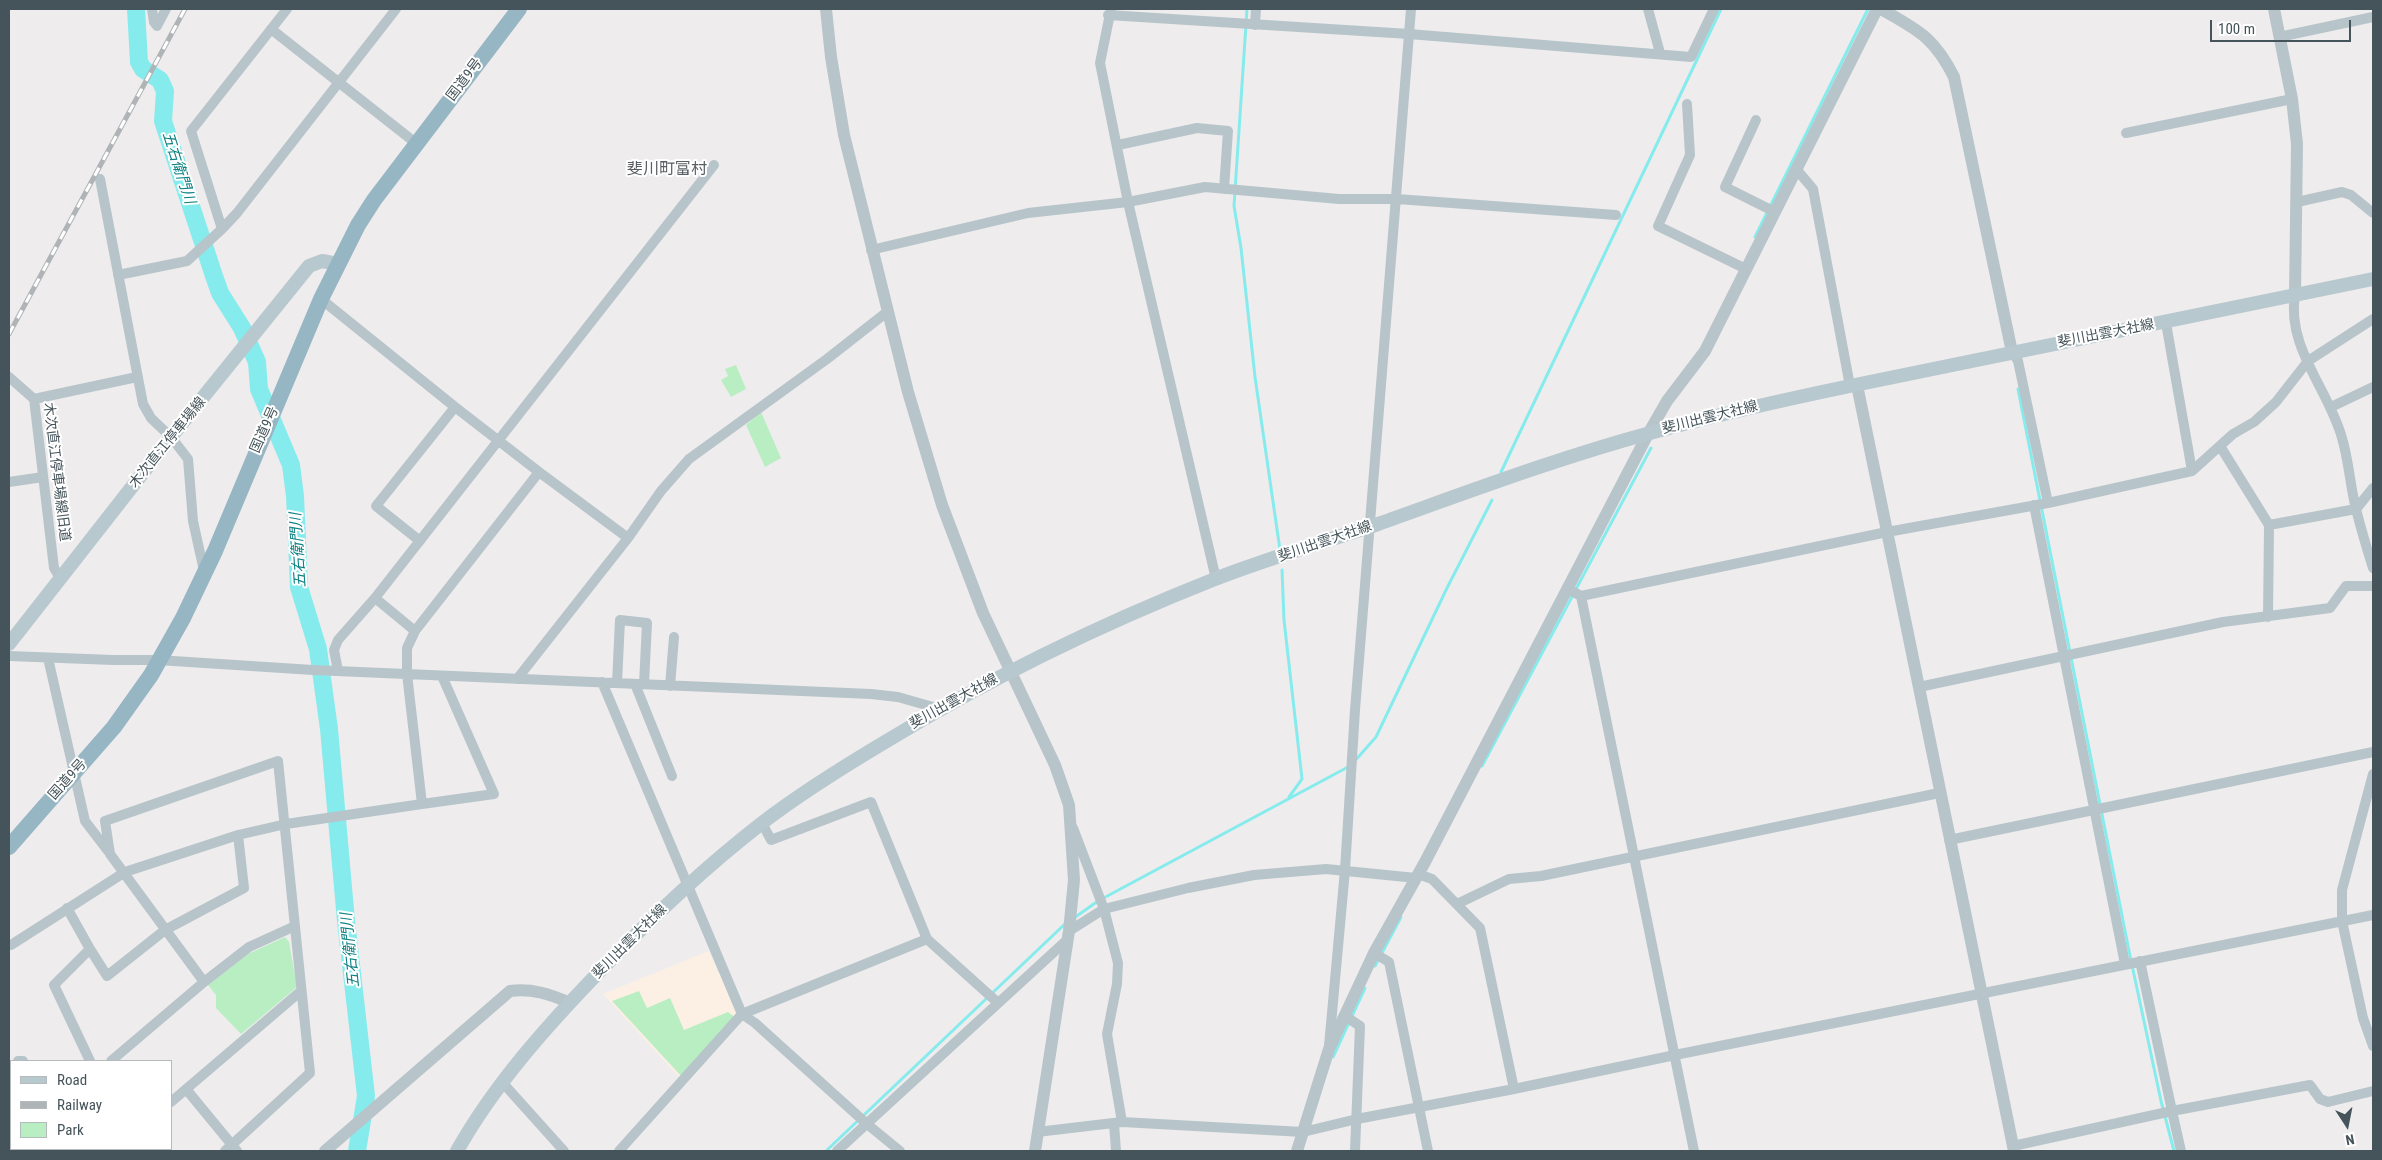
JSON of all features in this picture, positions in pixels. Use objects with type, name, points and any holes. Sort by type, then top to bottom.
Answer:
[{"type":"highway","name":"国道9号","points":[[9,846],[114,727],[151,675],[183,618],[205,572],[321,299],[338,264],[374,200],[519,9]]},
{"type":"main road","name":"木次直江停車場線","points":[[9,644],[171,437],[309,266],[322,261],[338,264]]},
{"type":"main road","name":"斐川出雲大社線","points":[[457,1151],[472,1124],[502,1082],[570,1003],[628,942],[687,887],[762,823],[825,778],[940,709],[1039,656],[1216,579],[1648,434],[1766,404],[1854,385],[2012,352],[2166,323],[2373,279]]},
{"type":"street","points":[[152,9],[154,22],[157,26],[166,9]]},
{"type":"street","points":[[222,229],[191,131],[287,9]]},
{"type":"street","points":[[118,275],[187,261],[222,229],[237,213],[396,9]]},
{"type":"street","points":[[826,9],[831,57],[844,135],[908,392],[942,506],[984,613],[1055,765],[1069,805],[1074,880],[1068,935],[1035,1151]]},
{"type":"street","points":[[1255,25],[1256,9]]},
{"type":"street","points":[[1328,1049],[1345,870],[1355,710],[1411,9]]},
{"type":"street","points":[[1648,9],[1660,53]]},
{"type":"street","points":[[1216,579],[1128,202],[1100,62],[1110,12],[1255,25],[1409,34],[1574,49],[1660,53],[1691,57],[1714,9]]},
{"type":"street","points":[[1297,1151],[1328,1049],[1374,953],[1417,876],[1648,434],[1667,401],[1705,351],[1877,9]]},
{"type":"street","points":[[1881,9],[1921,31],[1943,55],[1954,77],[2012,352],[2018,361],[2048,502]]},
{"type":"street","points":[[2274,9],[2292,99],[2297,144],[2294,328],[2331,407],[2342,438],[2356,509],[2373,568]]},
{"type":"street","points":[[2279,37],[2373,17]]},
{"type":"street","points":[[271,29],[416,144]]},
{"type":"street","points":[[2126,133],[2292,99]]},
{"type":"street","points":[[1687,104],[1690,155],[1658,226],[1746,269]]},
{"type":"street","points":[[1756,120],[1725,187],[1775,212]]},
{"type":"street","points":[[1118,145],[1197,128],[1228,131],[1224,189]]},
{"type":"street","points":[[336,670],[334,650],[338,640],[375,598],[714,165]]},
{"type":"street","points":[[1797,170],[1812,189],[1887,532],[2014,1148],[2172,1111],[2310,1084],[2320,1099],[2328,1102],[2373,1091]]},
{"type":"street","points":[[100,179],[143,404],[151,418],[171,437],[188,459],[193,521],[205,572]]},
{"type":"street","points":[[872,250],[1028,213],[1128,202],[1205,187],[1339,199],[1397,200],[1616,215]]},
{"type":"street","points":[[2297,202],[2342,192],[2351,195],[2373,213]]},
{"type":"street","points":[[321,299],[539,472],[628,538]]},
{"type":"street","points":[[517,679],[628,538],[661,491],[689,458],[827,359],[887,312]]},
{"type":"street","points":[[1568,589],[1581,596],[1887,532],[2034,505],[2192,471],[2233,434],[2254,422],[2276,402],[2308,361],[2373,319]]},
{"type":"street","points":[[2166,323],[2192,471]]},
{"type":"street","name":"木次直江停車場線旧道","points":[[9,376],[34,399],[54,568],[61,579]]},
{"type":"street","points":[[34,399],[137,377]]},
{"type":"street","points":[[2331,407],[2373,387]]},
{"type":"street","points":[[420,541],[376,506],[456,407]]},
{"type":"street","points":[[2220,446],[2269,525],[2268,617]]},
{"type":"street","points":[[422,804],[407,674],[407,648],[415,631],[539,472]]},
{"type":"street","points":[[9,482],[43,477]]},
{"type":"street","points":[[2269,525],[2356,509],[2373,488]]},
{"type":"street","points":[[2034,505],[2125,964]]},
{"type":"street","points":[[1919,687],[2223,622],[2330,608],[2346,586],[2373,586]]},
{"type":"street","points":[[1581,596],[1694,1151]]},
{"type":"street","points":[[375,598],[415,631]]},
{"type":"street","points":[[617,683],[620,620],[647,622],[639,684],[672,776]]},
{"type":"street","points":[[670,686],[674,636]]},
{"type":"street","points":[[9,656],[158,660],[313,670],[870,694],[898,697],[940,709]]},
{"type":"street","points":[[48,658],[85,821],[125,872],[204,982]]},
{"type":"street","points":[[10,944],[125,872],[238,835],[286,824],[494,794],[442,676]]},
{"type":"street","points":[[602,682],[742,1014],[755,1022],[867,1124],[900,1151]]},
{"type":"street","points":[[1949,840],[2373,752]]},
{"type":"street","points":[[110,854],[105,821],[278,761],[286,824],[310,1073],[231,1150],[186,1089]]},
{"type":"street","points":[[2373,774],[2342,890],[2342,921],[2363,1018],[2373,1046]]},
{"type":"street","points":[[1457,904],[1509,879],[1541,876],[1940,793]]},
{"type":"street","points":[[762,823],[771,840],[871,802],[927,938],[997,1002]]},
{"type":"street","points":[[1071,822],[1104,909],[1118,963],[1117,984],[1107,1034],[1118,1123],[1116,1151]]},
{"type":"street","points":[[67,908],[107,976],[166,930],[244,888],[238,835]]},
{"type":"street","points":[[836,1151],[1068,935],[1104,909],[1188,888],[1254,875],[1326,869],[1417,876],[1432,879],[1480,928],[1514,1090]]},
{"type":"street","points":[[1038,1132],[1118,1123],[1302,1132],[1357,1119],[1514,1090],[1675,1055],[2373,915]]},
{"type":"street","points":[[112,1060],[204,982],[249,947],[295,926]]},
{"type":"street","points":[[619,1151],[742,1014],[927,938]]},
{"type":"street","points":[[90,949],[54,985],[90,1060]]},
{"type":"street","points":[[1374,953],[1389,962],[1428,1151]]},
{"type":"street","points":[[2140,961],[2181,1151]]},
{"type":"street","points":[[325,1151],[510,991],[527,989],[570,1003]]},
{"type":"street","points":[[172,1101],[301,991]]},
{"type":"street","points":[[1345,1016],[1360,1026],[1355,1151]]},
{"type":"street","points":[[502,1082],[564,1151]]},
{"type":"shaded area","points":[[709,951],[718,972],[723,975],[740,1015],[682,1080],[603,994]]},
{"type":"green space","points":[[736,365],[746,389],[731,397],[721,380],[728,376],[725,369]]},
{"type":"green space","points":[[761,412],[781,458],[765,467],[746,425]]},
{"type":"green space","points":[[285,937],[289,942],[297,987],[241,1034],[216,1008],[216,995],[208,985],[248,954]]},
{"type":"green space","points":[[639,991],[647,1008],[670,998],[684,1030],[728,1012],[736,1018],[682,1077],[612,1001]]},
{"type":"waterway","name":"五右衛門川","points":[[136,9],[139,62],[143,69],[160,80],[165,91],[163,121],[214,276],[220,293],[242,328],[257,362],[259,389],[291,465],[295,496],[299,587],[318,649],[329,729],[346,921],[366,1096],[357,1151]]},
{"type":"waterway","points":[[1247,9],[1234,206],[1241,248],[1255,377],[1280,550]]},
{"type":"waterway","points":[[1501,472],[1721,9]]},
{"type":"waterway","points":[[1755,237],[1868,9]]},
{"type":"waterway","points":[[2018,389],[2129,951],[2161,1101],[2174,1151]]},
{"type":"waterway","points":[[1482,766],[1651,448]]},
{"type":"waterway","points":[[1353,763],[1376,737],[1447,588],[1492,500]]},
{"type":"waterway","points":[[1282,570],[1284,620],[1302,779],[1289,797]]},
{"type":"waterway","points":[[1074,918],[1098,901],[1348,767]]},
{"type":"waterway","points":[[1375,966],[1401,917]]},
{"type":"waterway","points":[[826,1151],[1066,923]]},
{"type":"waterway","points":[[1333,1057],[1365,988]]},
{"type":"railway","points":[[9,334],[185,9]]},
{"type":"district","name":"斐川町富村","points":[[667,170]]}]
